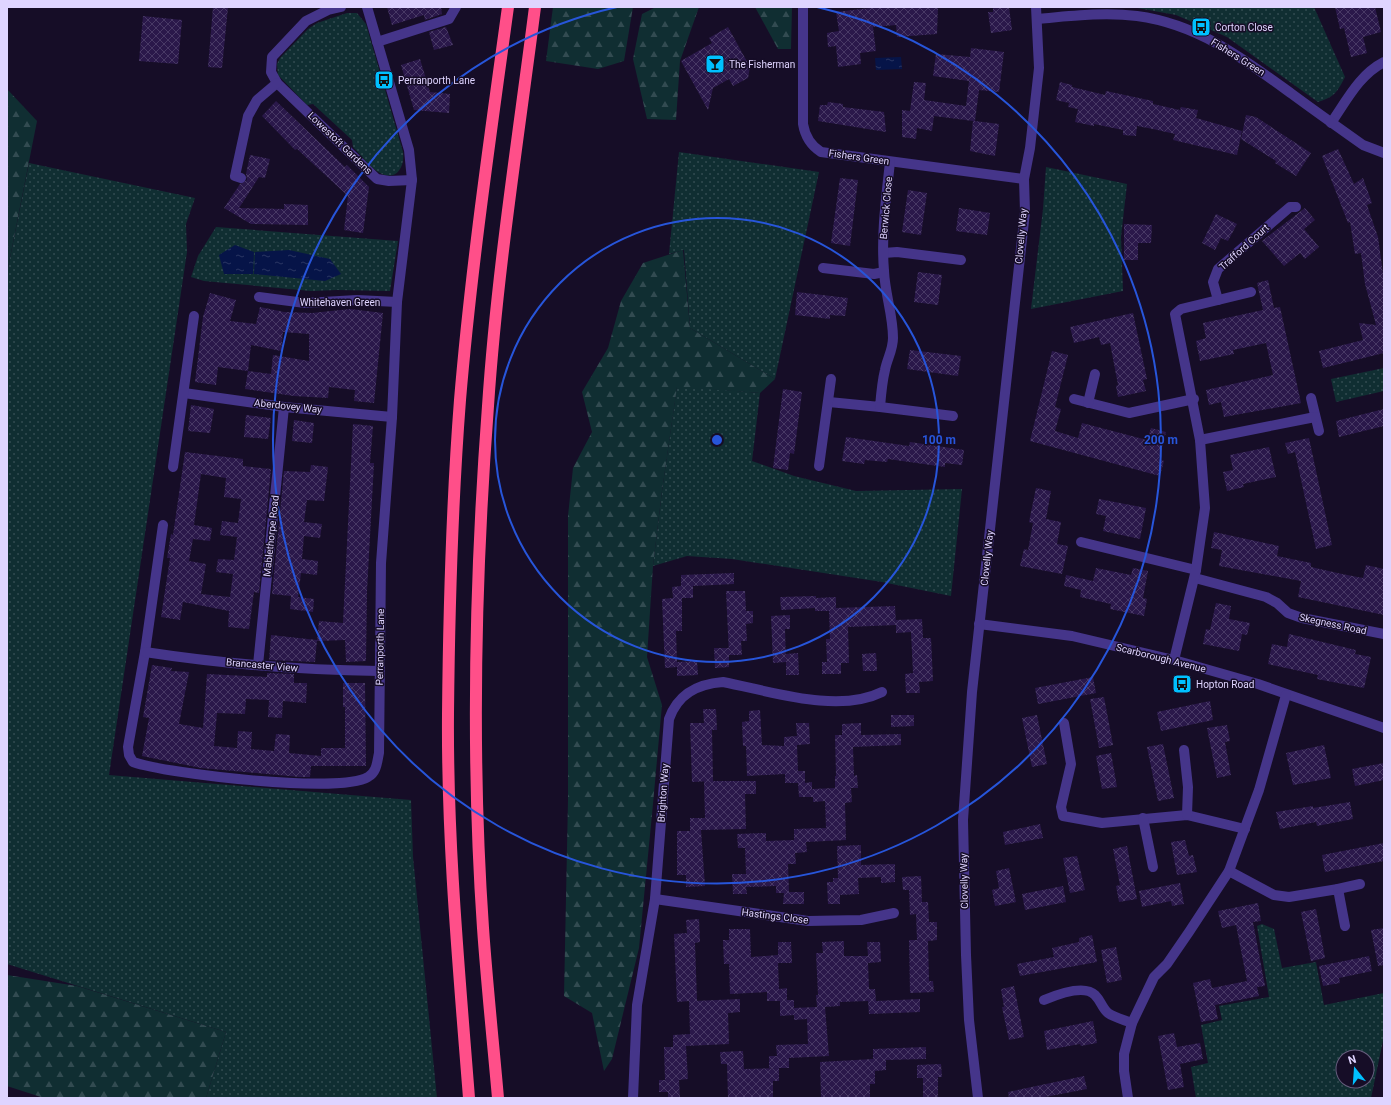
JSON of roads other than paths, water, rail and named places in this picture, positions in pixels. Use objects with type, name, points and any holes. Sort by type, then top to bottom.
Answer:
[{"type":"highway","points":[[469,1098],[455,927],[448,716],[454,496],[460,401],[470,300],[508,7]]},
{"type":"highway","points":[[498,1098],[483,928],[479,846],[477,727],[478,604],[487,416],[496,309],[507,208],[535,7]]},
{"type":"street","name":"Lowestoft Gardens","points":[[341,7],[328,10],[306,21],[272,57],[271,72],[277,83],[377,179],[389,182],[412,180]]},
{"type":"street","name":"Perranporth Lane","points":[[163,525],[145,652],[128,747],[129,755],[133,762],[194,773],[246,780],[332,785],[358,782],[370,777],[376,769],[379,753],[381,563],[392,417],[397,302],[412,180],[409,150],[367,7]]},
{"type":"street","points":[[377,42],[449,19],[456,7]]},
{"type":"street","name":"Fishers Green","points":[[803,7],[803,124],[808,140],[814,148],[821,152],[1024,179]]},
{"type":"street","points":[[1036,7],[1038,19]]},
{"type":"street","name":"Fishers Green","points":[[1038,19],[1104,14],[1144,18],[1170,23],[1192,30],[1218,43],[1251,63],[1363,145],[1384,153]]},
{"type":"street","name":"Clovelly Way","points":[[978,1098],[969,1013],[963,878],[964,813],[972,692],[1025,212],[1024,179],[1030,148],[1039,68],[1038,19]]},
{"type":"street","points":[[1331,123],[1361,79],[1372,69],[1384,62]]},
{"type":"street","points":[[241,178],[235,176],[248,116],[257,100],[277,83]]},
{"type":"street","name":"Berwick Close","points":[[880,407],[885,370],[892,348],[893,339],[892,319],[884,272],[882,238],[890,162]]},
{"type":"street","name":"Trafford Court","points":[[1218,300],[1213,282],[1218,269],[1290,207],[1296,207]]},
{"type":"street","name":"Berwick Close","points":[[884,253],[897,252],[961,260]]},
{"type":"street","points":[[823,268],[874,274],[884,272]]},
{"type":"street","points":[[1174,660],[1195,574],[1205,508],[1200,440],[1194,399],[1175,323],[1175,314],[1182,310],[1251,292]]},
{"type":"street","name":"Whitehaven Green","points":[[259,297],[305,303],[357,300],[397,302]]},
{"type":"street","points":[[173,467],[194,316]]},
{"type":"street","points":[[1088,404],[1095,374]]},
{"type":"street","points":[[819,466],[832,378]]},
{"type":"street","name":"Aberdovey Way","points":[[184,393],[284,407],[392,417]]},
{"type":"street","points":[[1312,398],[1319,431]]},
{"type":"street","points":[[1074,399],[1088,404],[1129,413],[1194,399]]},
{"type":"street","points":[[829,402],[953,416]]},
{"type":"street","name":"Mablethorpe Road","points":[[258,665],[284,407]]},
{"type":"street","points":[[1200,440],[1316,417]]},
{"type":"street","name":"Skegness Road","points":[[1081,542],[1195,574],[1266,596],[1278,603],[1288,613],[1302,618],[1384,634]]},
{"type":"street","name":"Scarborough Avenue","points":[[979,624],[1072,636],[1174,660],[1258,684],[1384,728]]},
{"type":"street","name":"Brancaster View","points":[[145,652],[201,661],[322,670],[379,671]]},
{"type":"street","name":"Brighton Way","points":[[633,1098],[638,1024],[637,1005],[655,899],[669,719],[673,708],[686,694],[705,684],[723,682],[824,702],[870,698],[882,692]]},
{"type":"street","points":[[1124,1097],[1124,1054],[1132,1023],[1154,977],[1167,964],[1207,907],[1229,870],[1259,790],[1286,695]]},
{"type":"street","points":[[1064,723],[1071,764],[1061,807],[1063,816],[1102,823],[1186,815],[1245,829]]},
{"type":"street","points":[[1184,750],[1188,787],[1186,815]]},
{"type":"street","points":[[1143,818],[1153,867]]},
{"type":"street","points":[[1229,870],[1256,886],[1282,896],[1296,896],[1360,884]]},
{"type":"street","points":[[1338,888],[1345,926]]},
{"type":"street","name":"Hastings Close","points":[[655,899],[808,921],[861,920],[894,913]]},
{"type":"street","points":[[1044,1000],[1071,991],[1086,991],[1094,994],[1104,1009],[1110,1014],[1132,1023]]},
{"type":"water","points":[[901,57],[902,69],[876,70],[875,58]]},
{"type":"water","points":[[235,245],[254,252],[253,274],[224,274],[219,255]]},
{"type":"water","points":[[289,250],[330,259],[341,274],[325,281],[254,274],[255,252]]},
{"type":"place","name":"Corton Close","points":[[1201,27]]},
{"type":"place","name":"The Fisherman","points":[[715,64]]},
{"type":"place","name":"Perranporth Lane","points":[[384,80]]},
{"type":"place","name":"Hopton Road","points":[[1182,684]]}]
